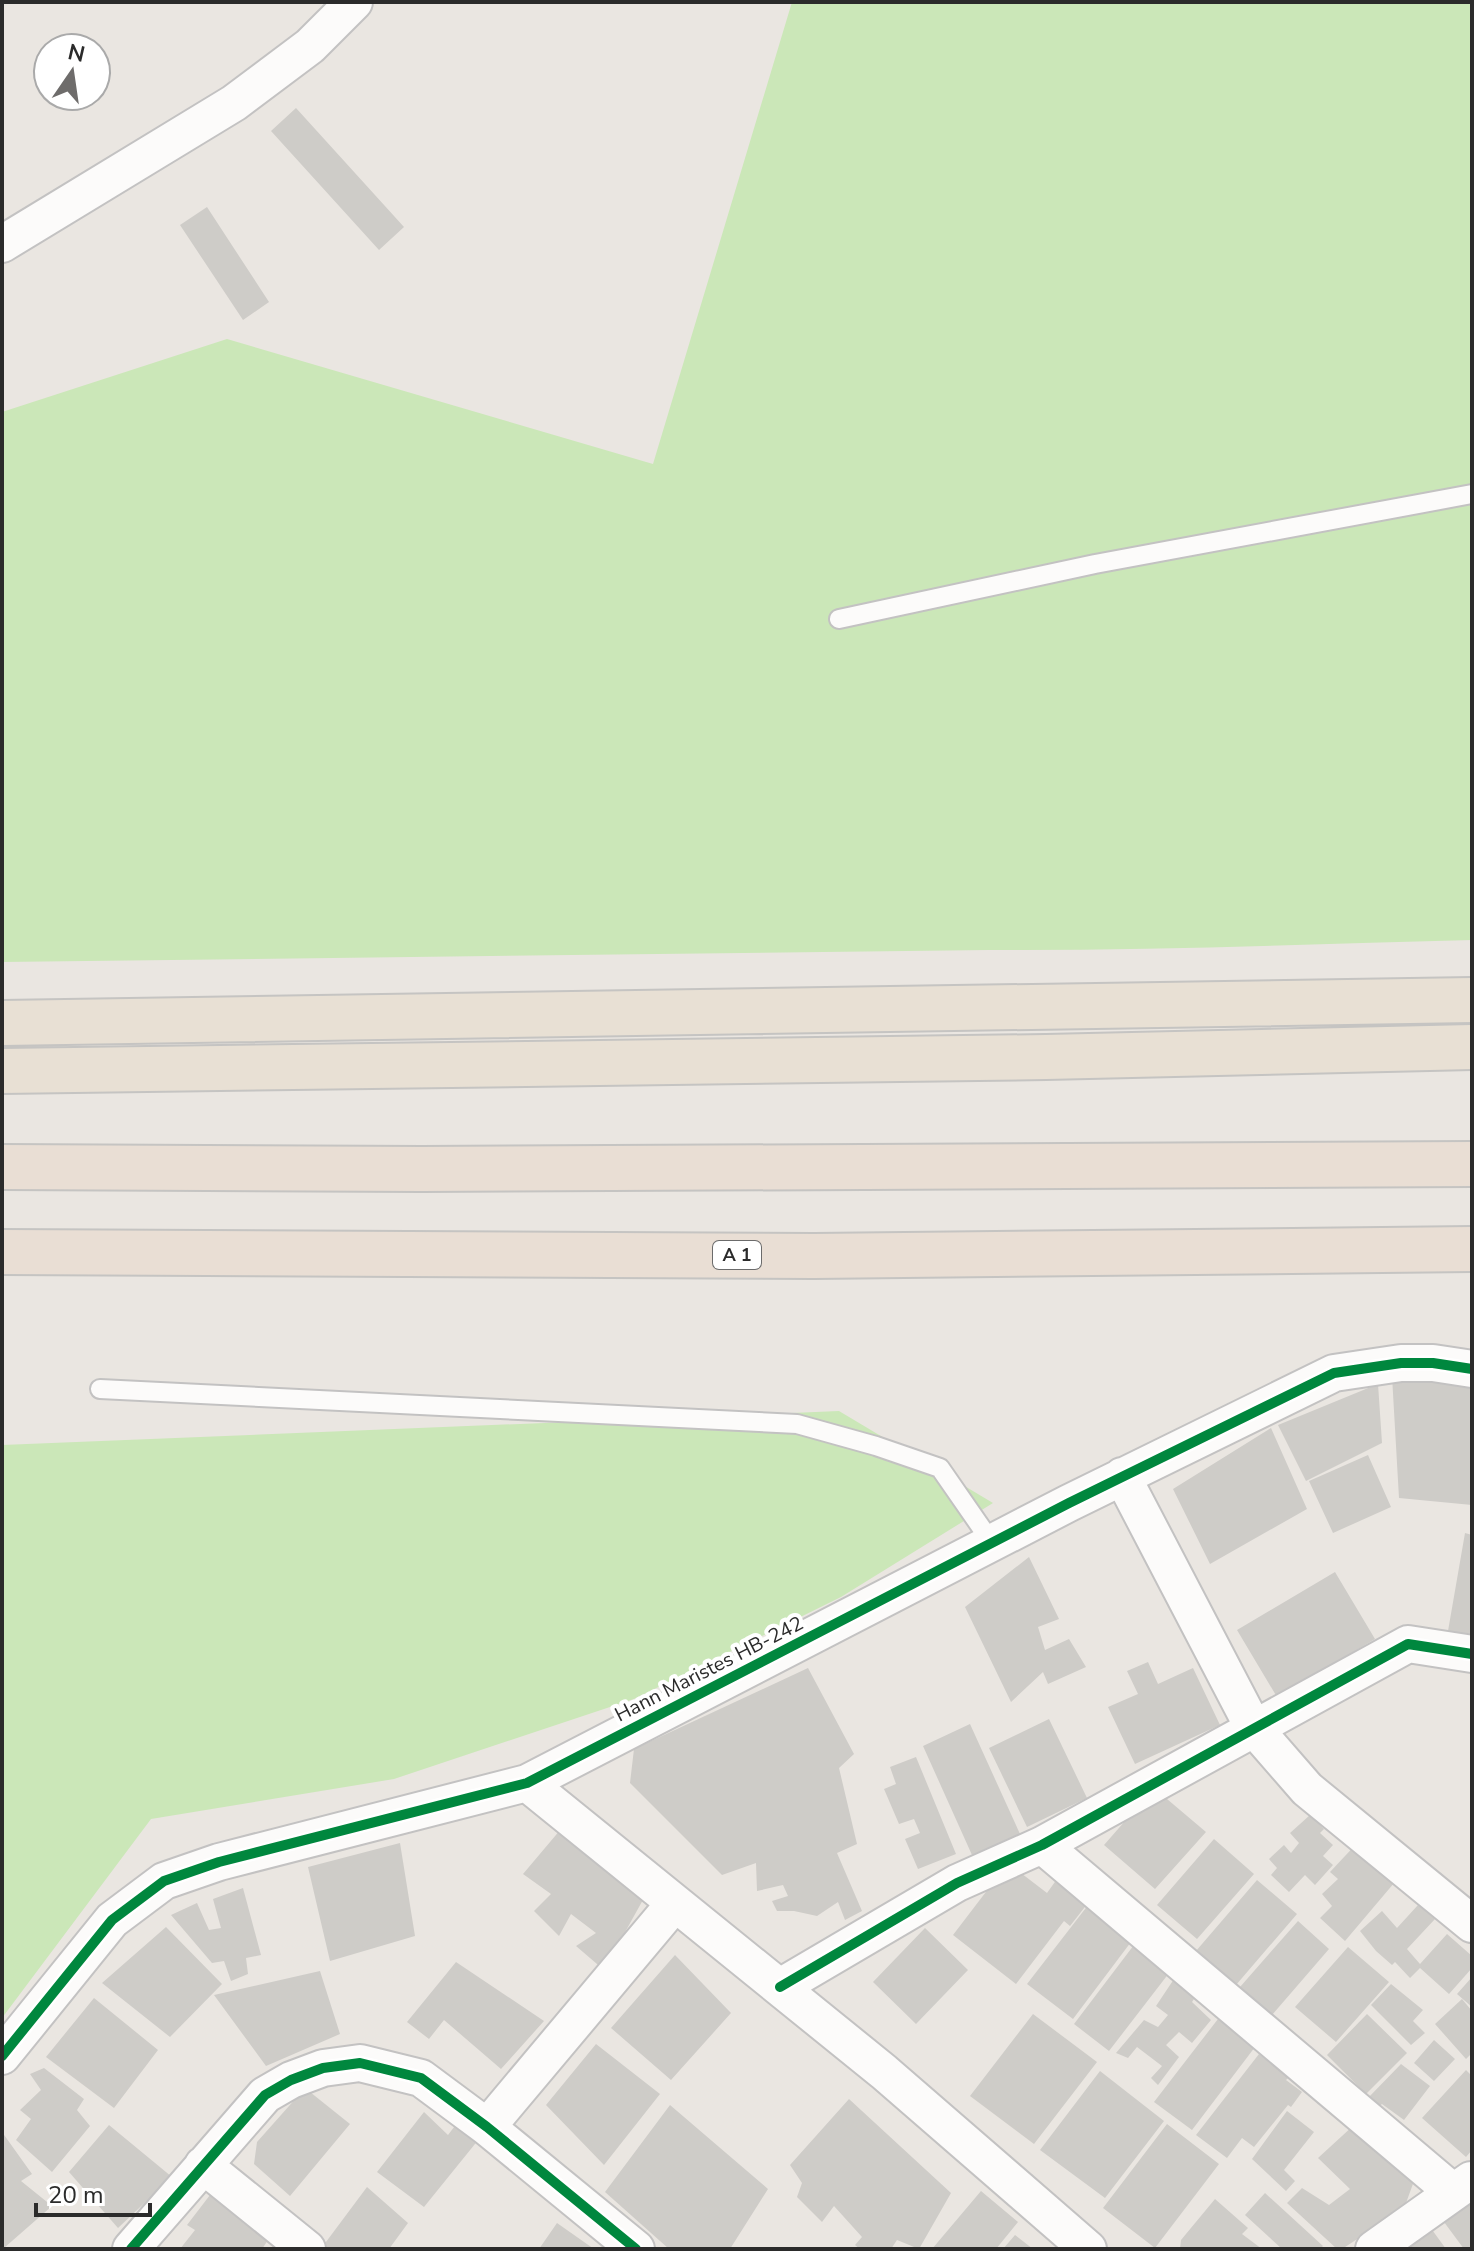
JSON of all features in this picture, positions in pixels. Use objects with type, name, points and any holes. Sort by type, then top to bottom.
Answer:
[{"type":"highway","points":[[2,1023],[1472,1000]]},
{"type":"highway","points":[[2,1071],[1062,1057],[1472,1047]]},
{"type":"highway","points":[[2,1167],[422,1169],[1472,1164]]},
{"type":"highway","name":"A 1","points":[[2,1252],[814,1256],[1472,1249]]},
{"type":"street","points":[[2,244],[234,103],[310,46],[354,2]]},
{"type":"street","name":"Hann Maristes HB-242","points":[[2,2056],[112,1920],[164,1881],[219,1862],[527,1783],[1122,1476],[1334,1373],[1401,1363],[1433,1363],[1472,1369]]},
{"type":"street","points":[[1122,1476],[1253,1727],[1307,1789],[1472,1924]]},
{"type":"street","points":[[780,1987],[957,1883],[1042,1845],[1408,1644],[1472,1654]]},
{"type":"street","points":[[527,1783],[884,2072],[1088,2249]]},
{"type":"street","points":[[1042,1845],[1462,2186],[1374,2249]]},
{"type":"street","points":[[487,2127],[675,1903]]},
{"type":"street","points":[[131,2249],[265,2095],[291,2080],[323,2068],[360,2063],[421,2078],[487,2127],[636,2249]]},
{"type":"street","points":[[203,2165],[307,2249]]},
{"type":"lane","points":[[839,619],[1095,564],[1472,494]]},
{"type":"lane","points":[[100,1389],[797,1424],[940,1468],[992,1543]]},
{"type":"green space","points":[[792,2],[1472,2],[1472,940],[1109,949],[2,962],[2,412],[227,339],[653,464]]},
{"type":"green space","points":[[839,1411],[993,1503],[841,1597],[634,1699],[394,1779],[151,1819],[2,2018],[2,1445]]},
{"type":"building","points":[[296,108],[404,227],[379,250],[271,131]]},
{"type":"building","points":[[207,207],[269,302],[243,320],[180,225]]},
{"type":"building","points":[[1472,1375],[1472,1505],[1399,1498],[1392,1376]]},
{"type":"building","points":[[1378,1384],[1382,1443],[1306,1481],[1278,1425]]},
{"type":"building","points":[[1271,1428],[1307,1509],[1210,1564],[1173,1489]]},
{"type":"building","points":[[1368,1455],[1391,1507],[1333,1533],[1309,1481]]},
{"type":"building","points":[[1465,1533],[1472,1535],[1472,1635],[1448,1631]]},
{"type":"building","points":[[1029,1557],[1059,1619],[1038,1627],[1045,1650],[1069,1639],[1086,1667],[1048,1684],[1043,1672],[1011,1702],[965,1607]]},
{"type":"building","points":[[1335,1572],[1375,1639],[1277,1697],[1237,1630]]},
{"type":"building","points":[[1148,1662],[1158,1684],[1193,1668],[1220,1725],[1135,1764],[1108,1707],[1138,1694],[1127,1671]]},
{"type":"building","points":[[808,1668],[854,1754],[839,1768],[857,1844],[837,1853],[862,1911],[845,1920],[838,1902],[817,1916],[777,1911],[772,1901],[788,1896],[783,1885],[757,1891],[756,1863],[722,1875],[630,1783],[634,1749]]},
{"type":"building","points":[[1049,1719],[1087,1798],[1027,1827],[989,1748]]},
{"type":"building","points":[[970,1724],[1020,1834],[972,1855],[923,1746]]},
{"type":"building","points":[[916,1757],[956,1854],[918,1869],[905,1839],[920,1833],[914,1819],[899,1824],[884,1789],[896,1784],[890,1767]]},
{"type":"building","points":[[1154,1788],[1206,1832],[1155,1889],[1104,1845]]},
{"type":"building","points":[[1310,1815],[1324,1829],[1320,1833],[1333,1845],[1323,1856],[1333,1865],[1315,1885],[1305,1875],[1289,1892],[1271,1875],[1277,1868],[1269,1859],[1284,1845],[1291,1853],[1299,1843],[1290,1833]]},
{"type":"building","points":[[561,1829],[644,1898],[604,1970],[576,1946],[596,1933],[571,1914],[559,1936],[534,1911],[551,1894],[523,1874]]},
{"type":"building","points":[[1214,1839],[1254,1874],[1197,1939],[1157,1905]]},
{"type":"building","points":[[1360,1840],[1400,1876],[1345,1941],[1320,1918],[1332,1906],[1322,1894],[1338,1879],[1330,1872]]},
{"type":"building","points":[[400,1843],[415,1936],[330,1961],[308,1867]]},
{"type":"building","points":[[1008,1863],[1047,1893],[1057,1879],[1088,1903],[1070,1926],[1064,1921],[1016,1984],[953,1935]]},
{"type":"building","points":[[1257,1880],[1297,1914],[1236,1985],[1196,1951]]},
{"type":"building","points":[[243,1888],[261,1955],[246,1958],[248,1974],[231,1981],[224,1961],[212,1963],[171,1915],[197,1903],[209,1930],[221,1928],[213,1899]]},
{"type":"building","points":[[1092,1900],[1137,1934],[1073,2019],[1027,1984]]},
{"type":"building","points":[[1418,1905],[1435,1919],[1407,1949],[1420,1964],[1447,1934],[1472,1956],[1472,1968],[1449,1994],[1420,1968],[1410,1978],[1395,1962],[1392,1965],[1376,1951],[1360,1931],[1382,1911],[1397,1928]]},
{"type":"building","points":[[1298,1921],[1329,1949],[1272,2015],[1240,1987]]},
{"type":"building","points":[[166,1927],[222,1984],[170,2037],[102,1983]]},
{"type":"building","points":[[925,1928],[968,1970],[916,2024],[873,1982]]},
{"type":"building","points":[[1140,1937],[1176,1964],[1109,2051],[1074,2024]]},
{"type":"building","points":[[1348,1947],[1389,1982],[1336,2042],[1295,2007]]},
{"type":"building","points":[[675,1955],[731,2013],[671,2080],[611,2028]]},
{"type":"building","points":[[456,1962],[544,2021],[501,2069],[444,2020],[429,2039],[407,2022]]},
{"type":"building","points":[[1180,1970],[1201,1988],[1192,2002],[1211,2020],[1192,2043],[1179,2032],[1166,2045],[1179,2057],[1158,2085],[1151,2078],[1162,2066],[1137,2047],[1128,2058],[1116,2053],[1144,2020],[1158,2027],[1168,2015],[1156,2006]]},
{"type":"building","points":[[320,1971],[340,2034],[266,2066],[214,1995]]},
{"type":"building","points":[[1472,1977],[1472,2007],[1457,1994]]},
{"type":"building","points":[[1391,1984],[1423,2010],[1413,2021],[1425,2033],[1411,2045],[1371,2005]]},
{"type":"building","points":[[94,1998],[158,2050],[114,2108],[46,2057]]},
{"type":"building","points":[[1462,1999],[1472,2011],[1472,2053],[1466,2059],[1435,2024]]},
{"type":"building","points":[[1033,2014],[1097,2062],[1034,2144],[970,2096]]},
{"type":"building","points":[[1367,2014],[1407,2053],[1366,2094],[1327,2055]]},
{"type":"building","points":[[1218,2019],[1255,2047],[1192,2130],[1154,2102]]},
{"type":"building","points":[[1434,2040],[1455,2059],[1434,2081],[1414,2063]]},
{"type":"building","points":[[596,2044],[660,2094],[604,2165],[546,2105]]},
{"type":"building","points":[[1259,2054],[1289,2077],[1286,2080],[1302,2092],[1254,2147],[1242,2138],[1227,2158],[1196,2135]]},
{"type":"building","points":[[1401,2064],[1430,2086],[1404,2120],[1382,2104],[1378,2107],[1368,2098]]},
{"type":"building","points":[[44,2068],[84,2099],[77,2110],[90,2126],[52,2172],[16,2140],[31,2119],[20,2110],[41,2090],[30,2074]]},
{"type":"building","points":[[1466,2070],[1472,2076],[1472,2150],[1466,2157],[1422,2118]]},
{"type":"building","points":[[1100,2071],[1164,2121],[1105,2198],[1040,2150]]},
{"type":"building","points":[[305,2088],[350,2124],[290,2196],[254,2164],[257,2142]]},
{"type":"building","points":[[849,2099],[951,2193],[919,2249],[897,2240],[891,2249],[860,2249],[855,2245],[862,2237],[834,2206],[822,2222],[797,2197],[802,2183],[790,2165]]},
{"type":"building","points":[[670,2105],[768,2189],[730,2249],[669,2249],[605,2192]]},
{"type":"building","points":[[1287,2111],[1314,2132],[1284,2170],[1295,2181],[1286,2191],[1252,2159]]},
{"type":"building","points":[[424,2112],[448,2135],[461,2118],[479,2139],[424,2207],[377,2172]]},
{"type":"building","points":[[1167,2124],[1219,2164],[1155,2248],[1103,2208]]},
{"type":"building","points":[[109,2125],[172,2177],[118,2228],[69,2172]]},
{"type":"building","points":[[1354,2125],[1414,2181],[1406,2203],[1385,2221],[1342,2249],[1337,2249],[1287,2203],[1302,2188],[1329,2205],[1350,2189],[1318,2158]]},
{"type":"building","points":[[2,2132],[32,2174],[21,2181],[52,2206],[4,2248]]},
{"type":"building","points":[[367,2187],[408,2223],[389,2249],[327,2249],[323,2246]]},
{"type":"building","points":[[981,2191],[1018,2222],[996,2249],[932,2249]]},
{"type":"building","points":[[1265,2193],[1323,2246],[1320,2249],[1282,2249],[1245,2215]]},
{"type":"building","points":[[210,2195],[268,2240],[262,2249],[180,2249],[195,2230],[187,2225]]},
{"type":"building","points":[[1215,2199],[1248,2228],[1242,2234],[1262,2249],[1180,2249],[1181,2240]]},
{"type":"building","points":[[1472,2201],[1472,2249],[1464,2249],[1444,2222]]},
{"type":"building","points":[[557,2223],[594,2249],[539,2249]]},
{"type":"building","points":[[1430,2227],[1446,2249],[1400,2249]]},
{"type":"building","points":[[1015,2235],[1033,2249],[1003,2249]]},
{"type":"cycle path","points":[[2,2056],[112,1920],[164,1881],[219,1862],[527,1783],[1069,1503],[1334,1373],[1401,1363],[1433,1363],[1472,1369]]},
{"type":"cycle path","points":[[780,1987],[957,1883],[1042,1845],[1408,1644],[1472,1654]]},
{"type":"cycle path","points":[[131,2249],[265,2095],[291,2080],[323,2068],[360,2063],[421,2078],[487,2127],[636,2249]]}]
